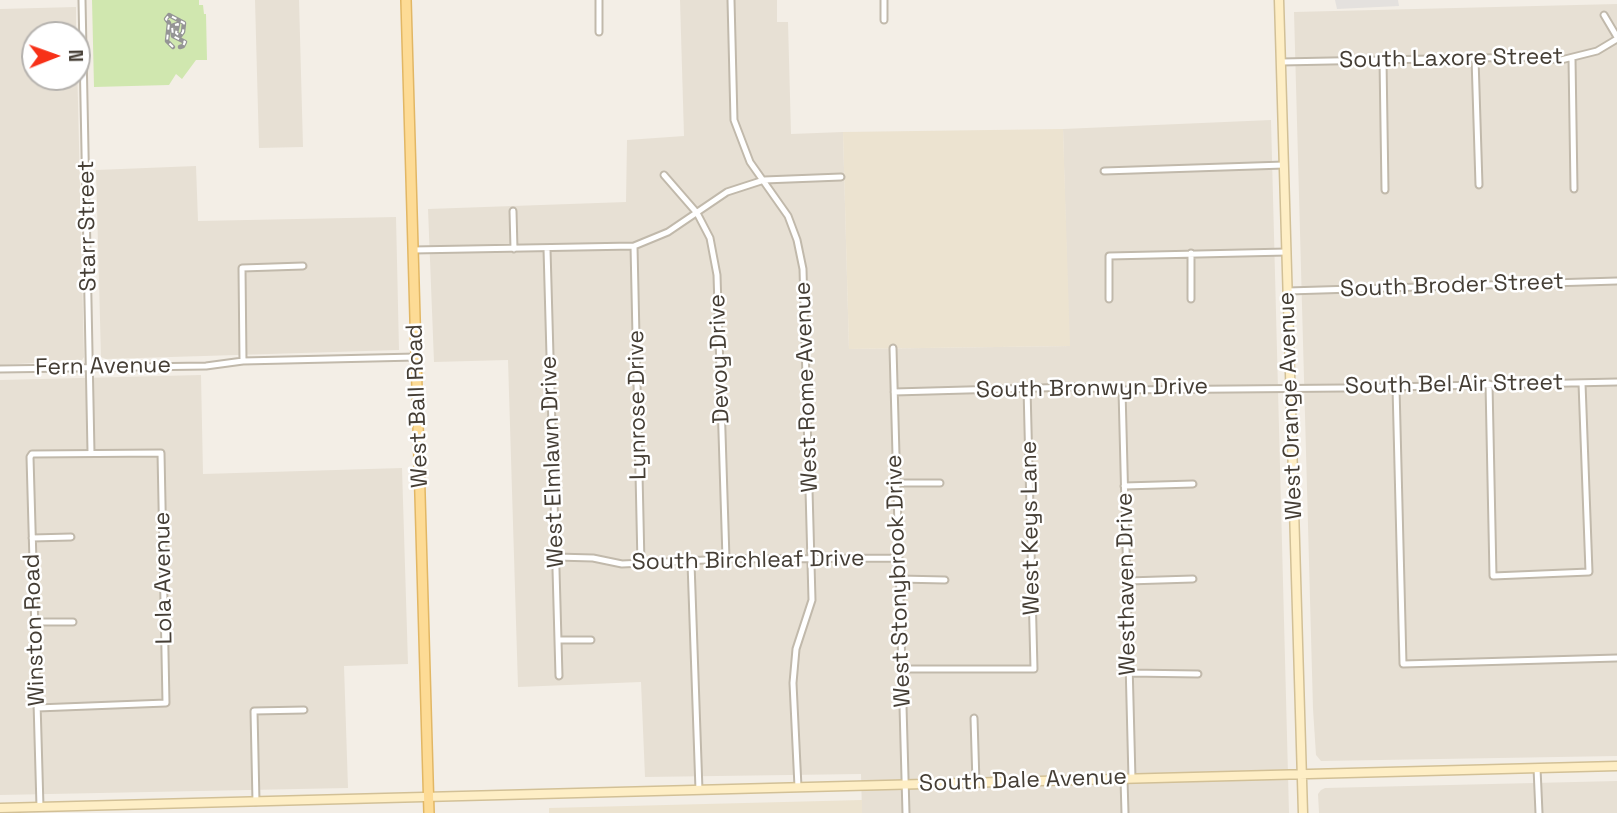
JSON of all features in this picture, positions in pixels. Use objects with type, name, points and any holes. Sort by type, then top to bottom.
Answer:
[{"type":"main road","name":"West Ball Road","points":[[406,0],[429,813]]},
{"type":"street","name":"Starr Street","points":[[82,0],[91,452]]},
{"type":"street","points":[[599,0],[599,32]]},
{"type":"street","name":"West Rome Avenue","points":[[731,0],[734,120],[750,162],[788,216],[797,240],[803,269],[812,600],[796,649],[793,683],[798,788]]},
{"type":"street","points":[[884,0],[884,20]]},
{"type":"street","name":"West Orange Avenue","points":[[1279,0],[1303,813]]},
{"type":"street","points":[[1604,15],[1617,38]]},
{"type":"street","name":"South Laxore Street","points":[[1281,62],[1530,57],[1561,60],[1597,51],[1617,38]]},
{"type":"street","points":[[1475,58],[1479,185]]},
{"type":"street","points":[[1572,58],[1574,189]]},
{"type":"street","points":[[1383,60],[1385,190]]},
{"type":"street","points":[[1104,171],[1284,165]]},
{"type":"street","name":"Devoy Drive","points":[[664,175],[697,213],[710,238],[717,275],[726,559]]},
{"type":"street","points":[[413,250],[634,246],[668,232],[727,192],[764,180],[841,177]]},
{"type":"street","points":[[513,211],[514,249]]},
{"type":"street","name":"Lynrose Drive","points":[[634,246],[641,564]]},
{"type":"street","name":"West Elmlawn Drive","points":[[547,249],[559,676]]},
{"type":"street","points":[[1109,299],[1109,256],[1287,252]]},
{"type":"street","points":[[1191,253],[1191,299]]},
{"type":"street","points":[[243,361],[242,268],[303,266]]},
{"type":"street","name":"South Broder Street","points":[[1288,290],[1617,281]]},
{"type":"street","name":"West Stonybrook Drive","points":[[893,348],[906,813]]},
{"type":"street","name":"Fern Avenue","points":[[0,369],[206,366],[243,361],[416,357]]},
{"type":"street","name":"South Bel Air Street","points":[[1290,387],[1617,382]]},
{"type":"street","points":[[1489,384],[1493,576],[1588,572],[1582,383]]},
{"type":"street","name":"South Bronwyn Drive","points":[[894,392],[1074,387],[1122,390],[1290,387]]},
{"type":"street","points":[[1396,387],[1403,664],[1617,658]]},
{"type":"street","name":"West Keys Lane","points":[[902,669],[1034,668],[1027,388]]},
{"type":"street","name":"Westhaven Drive","points":[[1122,390],[1129,673],[1125,813]]},
{"type":"street","name":"Lola Avenue","points":[[37,708],[166,703],[161,453],[91,452]]},
{"type":"street","name":"Winston Road","points":[[40,807],[30,457],[32,454],[91,452]]},
{"type":"street","points":[[897,483],[940,482]]},
{"type":"street","points":[[1124,486],[1193,484]]},
{"type":"street","points":[[32,538],[71,537]]},
{"type":"street","name":"South Birchleaf Drive","points":[[556,556],[593,558],[622,564],[691,563],[726,559],[899,558]]},
{"type":"street","points":[[691,563],[699,790]]},
{"type":"street","points":[[899,579],[945,580]]},
{"type":"street","points":[[1127,580],[1193,579]]},
{"type":"street","points":[[35,622],[73,622]]},
{"type":"street","points":[[558,640],[591,640]]},
{"type":"street","points":[[1129,673],[1198,674]]},
{"type":"street","points":[[256,802],[254,711],[304,710]]},
{"type":"street","points":[[974,718],[976,783]]},
{"type":"street","name":"South Dale Avenue","points":[[0,808],[164,808],[256,802],[1617,766]]},
{"type":"street","points":[[1537,768],[1539,813]]},
{"type":"shaded area","points":[[255,0],[299,0],[303,147],[259,148]]},
{"type":"shaded area","points":[[680,0],[777,0],[777,22],[788,22],[791,134],[843,132],[849,349],[1069,346],[1063,129],[1271,120],[1289,813],[862,813],[861,774],[645,777],[641,682],[518,687],[508,360],[434,362],[428,209],[626,202],[627,140],[684,136]]},
{"type":"shaded area","points":[[1335,0],[1398,0],[1399,6],[1337,9]]},
{"type":"shaded area","points":[[1617,4],[1617,756],[1321,761],[1316,755],[1313,709],[1294,12]]},
{"type":"shaded area","points":[[76,7],[76,21],[21,21],[21,91],[78,91],[82,360],[0,365],[0,9]]},
{"type":"shaded area","points":[[1063,129],[1070,346],[849,349],[843,132]]},
{"type":"shaded area","points":[[196,166],[198,221],[396,217],[399,350],[106,359],[101,357],[96,170]]},
{"type":"shaded area","points":[[201,375],[203,474],[402,468],[408,664],[344,666],[348,788],[0,795],[0,380]]},
{"type":"shaded area","points":[[1617,781],[1617,813],[1319,813],[1318,794],[1325,788]]},
{"type":"shaded area","points":[[862,800],[862,813],[549,813],[549,808]]},
{"type":"green space","points":[[92,0],[199,0],[199,5],[203,5],[206,14],[207,60],[196,60],[182,79],[176,74],[169,85],[94,87]]},
{"type":"railway","points":[[173,47],[167,41],[169,23],[166,19],[169,15],[184,23],[180,36],[176,33],[178,24],[172,26],[173,36],[185,42],[180,47]]}]
